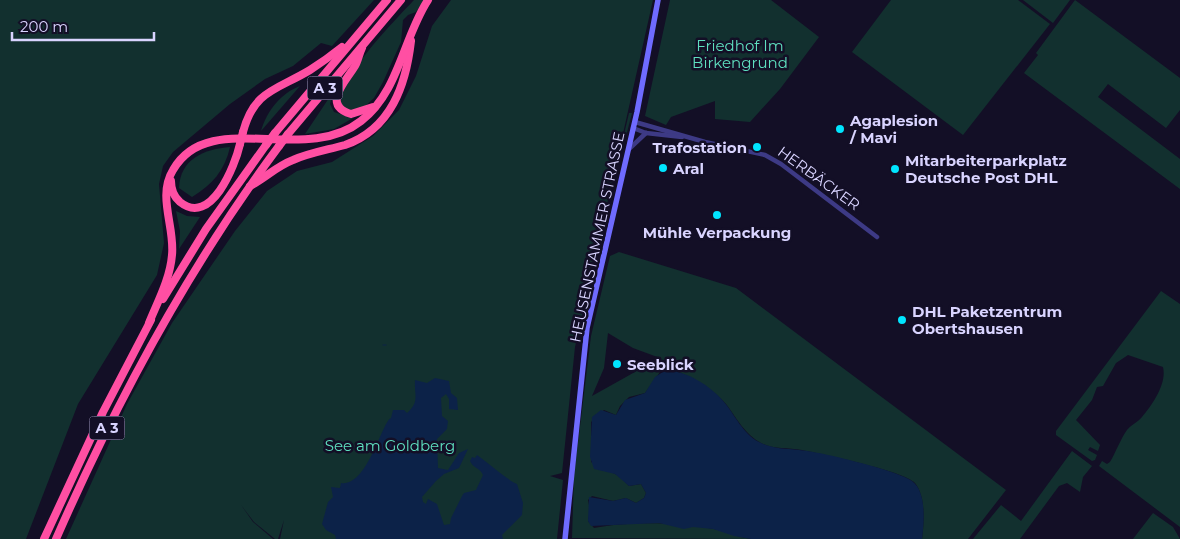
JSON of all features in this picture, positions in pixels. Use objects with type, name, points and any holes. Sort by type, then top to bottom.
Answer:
[{"type":"highway","name":"A 3","points":[[44,539],[103,412],[149,323],[206,229],[274,133],[386,0]]},
{"type":"highway","name":"A 3","points":[[56,539],[98,445],[152,341],[191,273],[249,187],[288,134],[401,0]]},
{"type":"highway","points":[[149,323],[163,290],[171,261],[172,240],[166,202],[167,187],[171,173],[180,160],[198,145],[218,139],[294,141],[327,138],[356,125],[378,106],[391,83],[413,29],[428,0]]},
{"type":"highway","points":[[249,187],[283,164],[301,156],[347,144],[361,137],[379,123],[394,104],[402,88],[413,29]]},
{"type":"highway","points":[[180,160],[171,180],[173,194],[182,204],[198,207],[210,201],[219,191],[233,168],[251,109],[264,94],[311,69],[353,38]]},
{"type":"highway","points":[[364,42],[356,65],[338,92],[338,102],[343,110],[351,114],[378,106]]},
{"type":"main road","name":"HEUSENSTAMMER STRASSE","points":[[565,539],[587,328],[635,122],[658,0]]},
{"type":"street","points":[[635,122],[684,136]]},
{"type":"street","points":[[633,128],[646,133],[684,136]]},
{"type":"street","points":[[628,150],[646,133]]},
{"type":"street","name":"HERBÄCKER","points":[[684,136],[766,155],[781,164],[878,237]]},
{"type":"green space","points":[[0,0],[374,0],[332,46],[321,43],[293,66],[265,79],[230,104],[173,152],[163,166],[159,184],[164,243],[157,275],[78,404],[26,539],[0,539]]},
{"type":"green space","points":[[414,0],[424,0],[416,12],[408,15],[403,20],[401,42],[374,98],[361,110],[344,108],[341,98],[347,82],[359,63]]},
{"type":"green space","points":[[451,0],[653,0],[575,347],[562,473],[550,476],[563,480],[557,539],[280,539],[284,520],[278,539],[275,539],[254,522],[241,505],[253,522],[273,539],[66,539],[127,404],[172,323],[235,231],[267,191],[297,171],[332,162],[373,136],[399,110],[416,76],[432,26]]},
{"type":"green space","name":"Friedhof Im Birkengrund","points":[[670,0],[771,0],[819,37],[780,89],[750,122],[715,119],[715,101],[671,117],[666,125],[645,116]]},
{"type":"green space","points":[[891,0],[1018,0],[1050,24],[963,135],[852,52]]},
{"type":"green space","points":[[1023,0],[1070,0],[1053,23]]},
{"type":"green space","points":[[1075,0],[1180,78],[1180,110],[1166,128],[1108,84],[1098,97],[1180,159],[1180,189],[1024,73],[1038,55],[1036,53]]},
{"type":"green space","points":[[300,86],[261,131],[275,104],[287,93]]},
{"type":"green space","points":[[333,92],[330,104],[334,112],[353,118],[334,129],[305,134]]},
{"type":"green space","points":[[629,113],[632,113],[624,144],[622,143]]},
{"type":"green space","points":[[230,147],[221,170],[206,187],[192,197],[179,188],[180,178],[184,170],[195,157],[211,150]]},
{"type":"green space","points":[[176,211],[187,216],[200,217],[179,249],[180,231]]},
{"type":"green space","points":[[619,252],[736,288],[1006,490],[968,539],[922,539],[923,502],[919,489],[908,478],[862,464],[802,450],[771,447],[761,443],[746,431],[716,394],[687,376],[675,371],[667,371],[660,372],[645,393],[629,397],[620,406],[616,415],[604,410],[591,422],[591,462],[619,476],[629,486],[641,484],[646,493],[644,498],[636,503],[626,498],[613,501],[592,496],[588,500],[590,510],[588,521],[594,528],[638,523],[685,525],[714,529],[751,539],[572,538],[574,476],[591,336],[610,256]],"holes":[[[608,333],[633,348],[660,358],[592,396],[604,368]]]},
{"type":"green space","points":[[1161,291],[1180,304],[1180,527],[1099,466],[1102,461],[1107,464],[1110,462],[1127,430],[1140,419],[1150,406],[1163,380],[1163,367],[1128,355],[1116,363],[1103,386],[1097,387],[1092,400],[1076,420],[1100,445],[1098,451],[1090,447],[1088,450],[1097,455],[1095,460],[1092,461],[1056,435],[1056,431]]},
{"type":"green space","points":[[1072,451],[1092,466],[1083,477],[1080,492],[1067,483],[1059,486],[1020,539],[973,539],[1001,505],[1021,521]]},
{"type":"green space","points":[[1153,513],[1173,527],[1180,539],[1133,539]]},
{"type":"water","points":[[666,370],[690,376],[712,390],[724,402],[748,434],[759,442],[774,447],[809,451],[858,462],[892,472],[912,481],[917,486],[922,500],[924,517],[922,539],[751,539],[713,529],[693,527],[684,529],[659,523],[591,526],[588,521],[589,497],[613,501],[626,498],[636,503],[644,498],[646,493],[641,484],[629,486],[615,474],[594,469],[590,457],[592,417],[601,410],[616,415],[625,400],[645,393],[655,377]]},
{"type":"water","name":"See am Goldberg","points":[[435,378],[449,381],[451,393],[457,398],[458,410],[449,409],[449,399],[446,394],[441,398],[442,416],[448,421],[447,429],[437,439],[438,468],[448,470],[459,453],[468,449],[459,468],[444,474],[436,481],[422,497],[423,502],[426,504],[428,499],[437,504],[444,525],[450,524],[451,518],[464,493],[476,490],[483,475],[470,461],[472,457],[475,458],[477,455],[517,484],[523,503],[522,515],[502,535],[503,539],[336,539],[335,535],[326,530],[322,524],[328,502],[333,497],[331,487],[340,488],[341,483],[351,481],[359,475],[373,453],[387,422],[391,418],[393,410],[404,410],[407,413],[411,409],[416,398],[415,380],[427,383]]},
{"type":"place","name":"Agaplesion / Mavi","points":[[840,129]]},
{"type":"place","name":"Trafostation","points":[[757,147]]},
{"type":"place","name":"Aral","points":[[663,168]]},
{"type":"place","name":"Mitarbeiterparkplatz Deutsche Post DHL","points":[[895,169]]},
{"type":"place","name":"Mühle Verpackung","points":[[717,215]]},
{"type":"place","name":"DHL Paketzentrum Obertshausen","points":[[902,320]]},
{"type":"place","name":"Seeblick","points":[[617,364]]}]
